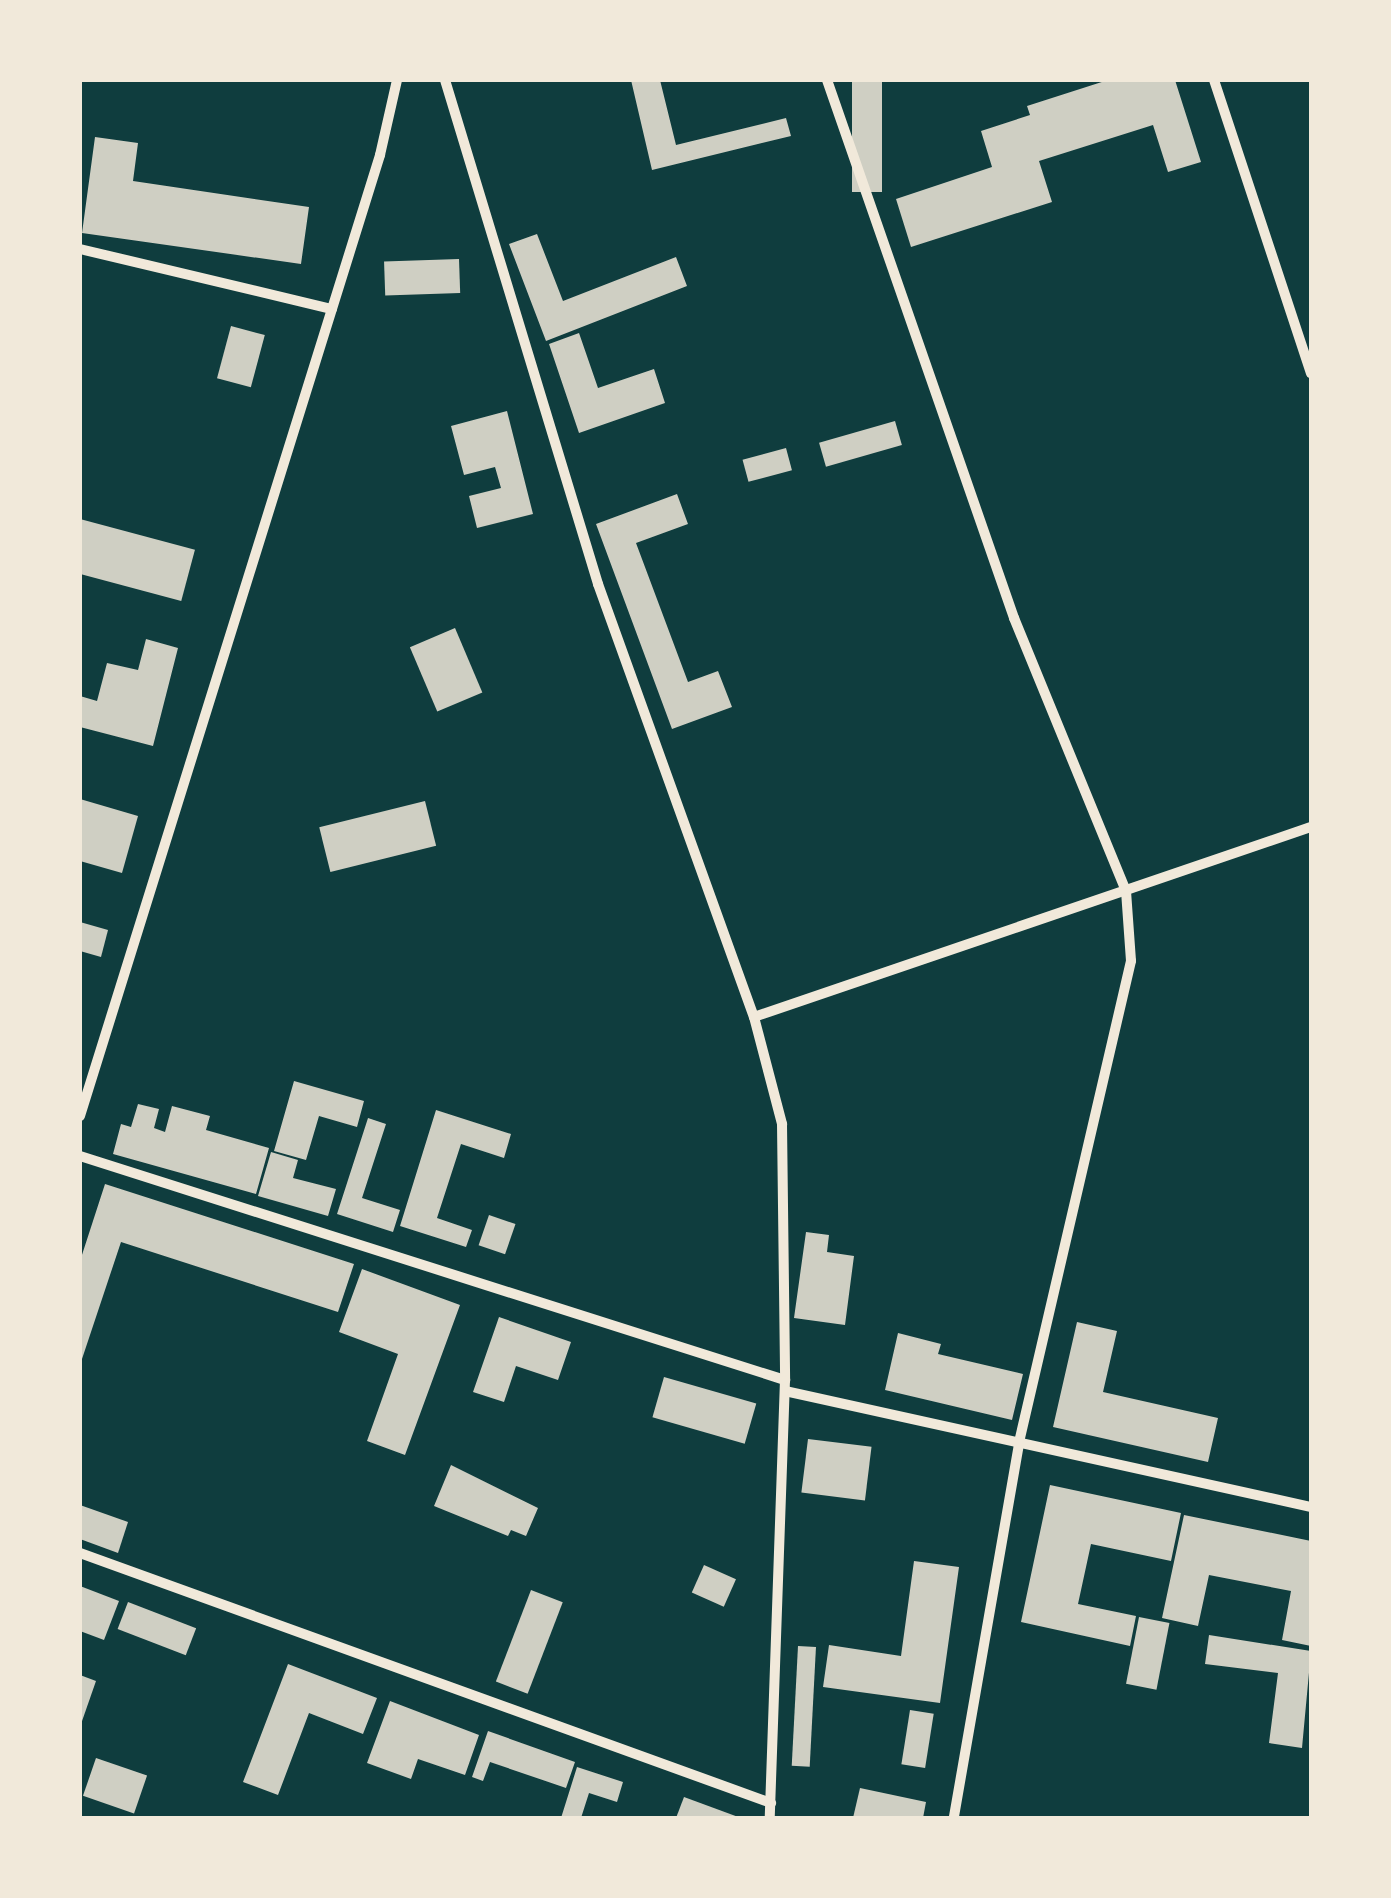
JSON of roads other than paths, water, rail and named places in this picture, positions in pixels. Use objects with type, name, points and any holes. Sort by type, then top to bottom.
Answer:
[{"type":"street","points":[[80,1116],[332,309],[397,80]]},
{"type":"street","points":[[445,80],[598,584],[754,1017],[782,1124],[785,1385],[770,1818]]},
{"type":"street","points":[[827,80],[1014,618],[1126,891],[1131,961],[1019,1444],[954,1818]]},
{"type":"street","points":[[1214,80],[1311,373]]},
{"type":"street","points":[[80,248],[332,309]]},
{"type":"street","points":[[754,1017],[1311,827]]},
{"type":"street","points":[[80,1156],[785,1385],[1019,1444],[1311,1507]]},
{"type":"street","points":[[80,1554],[771,1803]]}]
